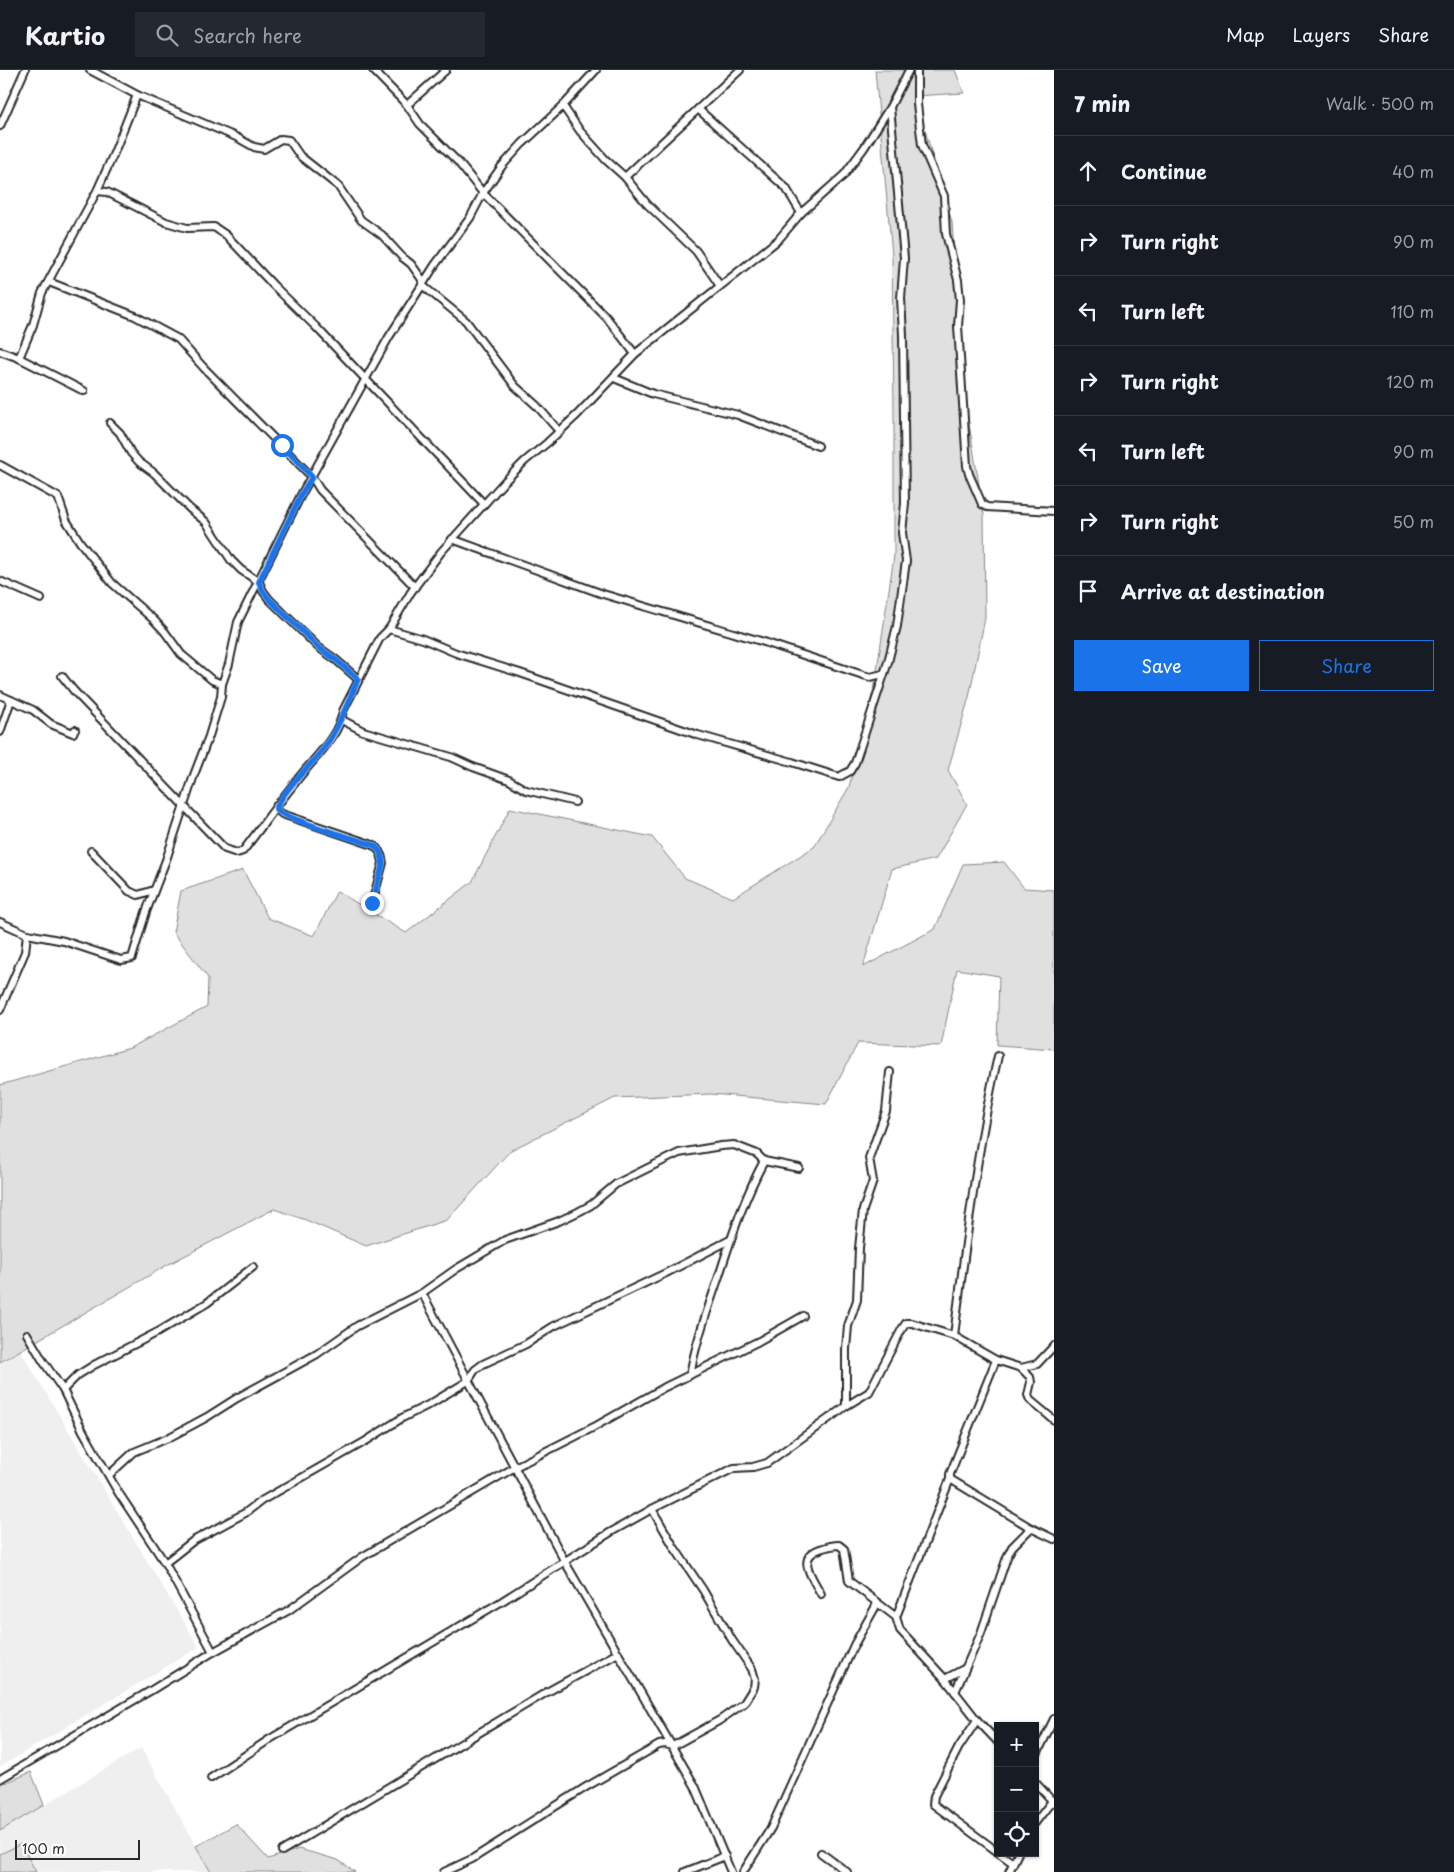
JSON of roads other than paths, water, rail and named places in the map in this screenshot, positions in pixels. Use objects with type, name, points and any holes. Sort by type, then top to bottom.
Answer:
[{"type":"street","points":[[0,126],[25,70]]},
{"type":"street","points":[[90,70],[138,94],[236,136],[260,149],[268,147],[281,139],[289,140],[300,156],[338,186],[362,220],[382,235],[402,257],[412,264],[421,278],[422,284],[466,320],[515,386],[560,431]]},
{"type":"street","points":[[373,70],[407,105],[420,124],[458,162],[484,193],[606,318],[636,354]]},
{"type":"street","points":[[407,105],[446,70]]},
{"type":"street","points":[[0,922],[27,934],[64,941],[122,960],[128,960],[134,955],[154,890],[209,736],[221,697],[222,684],[229,664],[238,622],[302,493],[389,337],[422,284],[470,218],[502,166],[522,144],[563,106],[596,70]]},
{"type":"street","points":[[62,676],[74,691],[226,849],[237,854],[243,851],[324,748],[342,720],[343,711],[380,638],[389,629],[415,588],[452,539],[525,461],[560,431],[636,354],[778,240],[801,213],[844,175],[890,107],[909,70]]},
{"type":"street","points":[[917,70],[916,104],[922,145],[944,196],[946,234],[958,280],[960,300],[958,326],[969,474],[982,504],[987,507],[1054,511]]},
{"type":"street","points":[[625,177],[738,71]]},
{"type":"street","points":[[19,358],[33,324],[38,304],[97,191],[138,94]]},
{"type":"street","points":[[563,106],[580,131],[606,160],[625,177],[647,204],[696,251],[720,286]]},
{"type":"street","points":[[389,629],[423,639],[456,653],[530,676],[698,735],[747,748],[839,777],[850,771],[855,763],[888,662],[897,626],[906,561],[902,533],[905,494],[901,298],[904,258],[890,107]]},
{"type":"street","points":[[698,109],[786,188],[801,213]]},
{"type":"street","points":[[881,121],[891,124]]},
{"type":"street","points":[[101,181],[107,192]]},
{"type":"street","points":[[97,191],[107,192],[166,222],[187,228],[208,227],[218,230],[316,327],[484,504]]},
{"type":"street","points":[[49,282],[136,316],[178,339],[204,368],[312,477],[320,490],[415,588]]},
{"type":"street","points":[[0,351],[19,358],[84,391]]},
{"type":"street","points":[[614,378],[653,394],[738,415],[818,446]]},
{"type":"street","points":[[110,423],[120,433],[139,462],[154,473],[190,510],[206,522],[231,560],[241,570],[259,582],[269,599],[307,636],[358,679]]},
{"type":"street","points":[[0,465],[58,497],[66,520],[80,542],[112,582],[154,620],[181,654],[212,680],[222,684]]},
{"type":"street","points":[[452,539],[603,594],[764,642],[863,676],[870,677],[883,674]]},
{"type":"street","points":[[0,581],[41,599]]},
{"type":"street","points":[[0,695],[33,710],[61,729],[73,733],[75,730]]},
{"type":"street","points":[[0,732],[11,700]]},
{"type":"street","points":[[342,720],[363,731],[451,757],[472,767],[509,780],[526,790],[574,802]]},
{"type":"street","points":[[278,805],[276,809],[282,814],[378,848],[383,864],[372,903]]},
{"type":"street","points":[[91,851],[129,891],[138,895],[154,890]]},
{"type":"street","points":[[0,1010],[25,952],[27,934]]},
{"type":"street","points":[[954,1336],[976,1169],[986,1109],[998,1056]]},
{"type":"street","points":[[846,1406],[848,1326],[858,1300],[863,1210],[872,1181],[869,1158],[886,1111],[890,1072]]},
{"type":"street","points":[[109,1475],[134,1452],[168,1438],[207,1418],[237,1398],[317,1354],[357,1326],[422,1293],[456,1269],[505,1240],[559,1221],[578,1212],[591,1205],[616,1184],[679,1153],[712,1147],[734,1146],[758,1154],[764,1161],[799,1168]]},
{"type":"street","points":[[690,1375],[695,1348],[730,1240],[749,1189],[764,1161]]},
{"type":"street","points":[[165,1563],[193,1541],[245,1513],[261,1501],[366,1441],[402,1418],[430,1404],[468,1380],[475,1370],[483,1364],[526,1344],[554,1326],[666,1273],[730,1240]]},
{"type":"street","points":[[63,1390],[78,1374],[158,1332],[206,1303],[253,1267]]},
{"type":"street","points":[[422,1293],[565,1562],[695,1786],[731,1872]]},
{"type":"street","points":[[0,1779],[213,1652],[289,1610],[362,1557],[515,1466],[804,1316]]},
{"type":"street","points":[[211,1778],[270,1739],[354,1688],[432,1644],[462,1623],[565,1562],[611,1532],[734,1468],[753,1467],[767,1463],[846,1406],[870,1392],[906,1323],[912,1322],[954,1336],[996,1360],[1021,1368],[1037,1364],[1054,1346]]},
{"type":"street","points":[[27,1334],[43,1362],[63,1390],[83,1431],[109,1475],[165,1563],[213,1652]]},
{"type":"street","points":[[994,1738],[977,1720],[945,1679],[900,1630],[896,1617],[950,1479],[950,1474],[996,1360]]},
{"type":"street","points":[[1021,1368],[1030,1377],[1031,1382],[1028,1395],[1030,1400],[1054,1420]]},
{"type":"street","points":[[950,1479],[1031,1528],[1054,1539]]},
{"type":"street","points":[[444,1872],[472,1859],[586,1787],[659,1745],[673,1746],[720,1720],[744,1703],[754,1687],[756,1679],[752,1669],[732,1640],[652,1509]]},
{"type":"street","points":[[955,1692],[981,1633],[1007,1557],[1012,1547],[1031,1528]]},
{"type":"street","points":[[821,1594],[807,1569],[808,1556],[812,1552],[825,1547],[839,1545],[844,1549],[849,1581],[896,1617]]},
{"type":"street","points":[[743,1872],[770,1828],[854,1645],[877,1604]]},
{"type":"street","points":[[282,1851],[547,1692],[618,1653]]},
{"type":"street","points":[[945,1679],[964,1669]]},
{"type":"street","points":[[1039,1750],[1054,1719]]},
{"type":"street","points":[[977,1720],[955,1755],[934,1796],[933,1804],[994,1850]]},
{"type":"street","points":[[1039,1786],[1053,1802],[1039,1818]]},
{"type":"street","points":[[821,1853],[847,1872]]},
{"type":"street","points":[[685,1872],[725,1856]]},
{"type":"street","points":[[1003,1857],[1013,1864]]},
{"type":"street","points":[[1009,1872],[1016,1857]]}]
